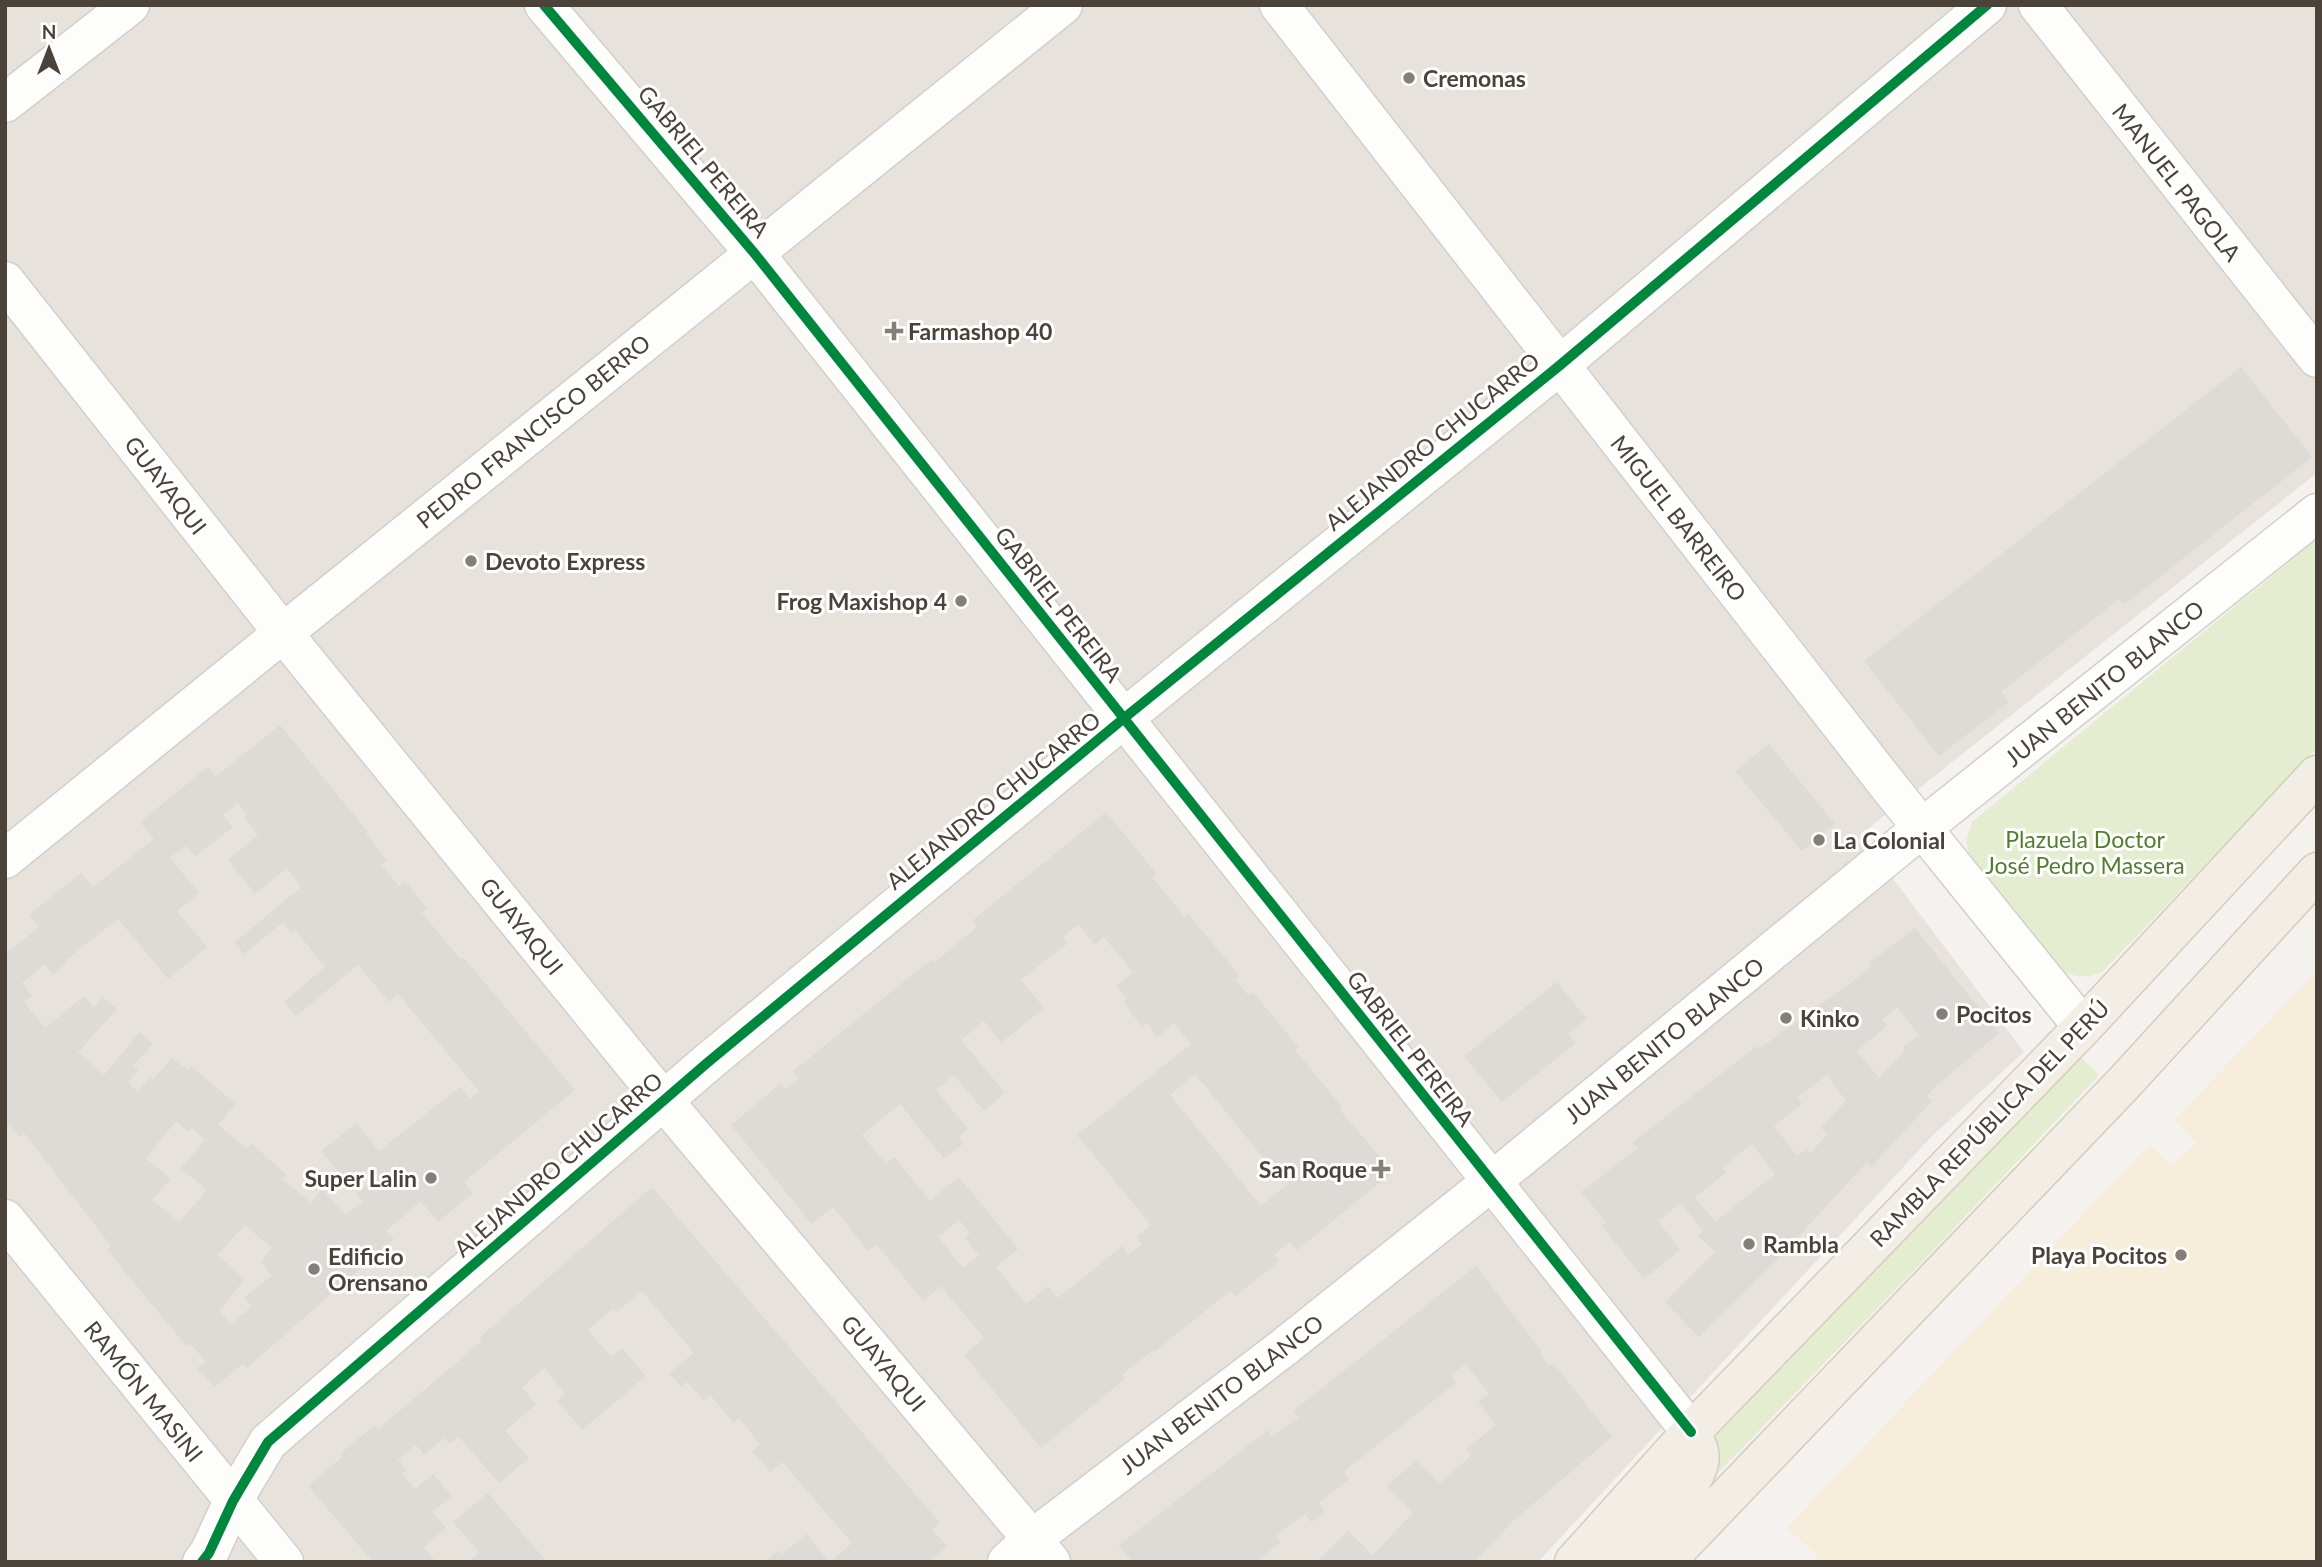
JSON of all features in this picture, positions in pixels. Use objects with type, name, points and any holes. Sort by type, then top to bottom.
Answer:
[{"type":"main road","name":"RAMBLA REPÚBLICA DEL PERÚ","points":[[1574,1562],[1690,1432],[2083,1027],[2317,775]]},
{"type":"main road","points":[[1665,1562],[2124,1083],[2317,872]]},
{"type":"main road","points":[[1616,1562],[1673,1503],[1694,1474],[1700,1461],[1699,1450],[1690,1432]]},
{"type":"street","points":[[5,103],[130,5]]},
{"type":"street","name":"GABRIEL PEREIRA","points":[[544,5],[755,254],[1690,1432]]},
{"type":"street","name":"PEDRO FRANCISCO BERRO","points":[[5,859],[1063,5]]},
{"type":"street","name":"MIGUEL BARREIRO","points":[[1279,5],[1922,828],[2083,1027]]},
{"type":"street","name":"ALEJANDRO CHUCARRO","points":[[202,1562],[268,1442],[663,1100],[1123,719],[1559,366],[1987,5]]},
{"type":"street","name":"MANUEL PAGOLA","points":[[2038,5],[2317,358]]},
{"type":"street","name":"GUAYAQUI","points":[[5,281],[283,632],[1030,1554]]},
{"type":"street","name":"JUAN BENITO BLANCO","points":[[1030,1554],[1491,1182],[1922,828],[2317,513]]},
{"type":"street","name":"RAMÓN MASINI","points":[[5,1219],[284,1562]]},
{"type":"shaded area","points":[[5,5],[2317,5],[2317,473],[1860,835],[2024,1052],[1931,1137],[1538,1562],[5,1562]]},
{"type":"green space","name":"Plazuela Doctor José Pedro Massera","points":[[2317,539],[2317,748],[2103,971],[2082,976],[2060,970],[1970,859],[1966,841],[1972,822]]},
{"type":"green space","points":[[2080,1057],[2099,1075],[1632,1562],[1713,1458],[1715,1437]]},
{"type":"sand","name":"Playa Pocitos","points":[[2317,971],[2317,1562],[1813,1562],[1818,1556],[1787,1528],[2150,1144],[2171,1166],[2196,1143],[2174,1120]]},
{"type":"building","points":[[2241,367],[2312,457],[2124,605],[2119,599],[2001,692],[2009,702],[1939,756],[1864,661]]},
{"type":"building","points":[[280,725],[368,832],[366,834],[387,860],[381,865],[399,886],[405,881],[427,908],[421,912],[461,960],[464,958],[575,1090],[464,1182],[473,1193],[438,1222],[421,1201],[386,1231],[394,1239],[247,1368],[243,1364],[214,1387],[197,1368],[206,1362],[190,1343],[187,1347],[107,1250],[111,1246],[24,1133],[20,1137],[10,1123],[5,1124],[5,954],[39,927],[29,915],[81,873],[93,887],[154,839],[140,822],[208,767],[216,776]],"holes":[[[238,803],[247,815],[244,818],[258,835],[228,860],[255,894],[287,868],[301,887],[234,943],[244,954],[283,922],[292,933],[295,930],[325,967],[284,1002],[296,1016],[358,965],[389,1002],[398,994],[479,1091],[470,1099],[460,1087],[379,1151],[356,1123],[321,1151],[348,1183],[364,1170],[373,1181],[356,1194],[363,1202],[345,1215],[322,1189],[311,1203],[282,1179],[286,1174],[251,1143],[247,1149],[218,1125],[236,1104],[191,1066],[188,1070],[171,1058],[153,1080],[150,1076],[138,1092],[128,1083],[138,1070],[133,1066],[153,1044],[140,1032],[104,1075],[78,1052],[117,1009],[103,997],[94,1008],[84,996],[45,1028],[24,1002],[32,996],[22,983],[45,964],[53,974],[68,962],[66,960],[118,919],[168,979],[207,947],[177,911],[199,893],[170,858],[186,846],[195,857],[233,827],[223,815]],[[176,1121],[188,1132],[192,1128],[205,1140],[181,1168],[207,1190],[179,1222],[152,1200],[171,1179],[146,1158]],[[245,1225],[272,1248],[261,1261],[272,1276],[244,1297],[251,1307],[231,1324],[219,1311],[245,1279],[217,1255]]]},
{"type":"building","points":[[1769,744],[1835,824],[1802,851],[1735,771]]},
{"type":"building","points":[[1106,812],[1157,874],[1152,877],[1185,917],[1188,914],[1240,976],[1235,980],[1249,996],[1253,992],[1299,1048],[1295,1050],[1342,1107],[1339,1109],[1393,1172],[1297,1250],[1290,1242],[1274,1255],[1279,1261],[1235,1297],[1230,1291],[1154,1352],[1153,1350],[1122,1375],[1125,1379],[1041,1448],[964,1355],[984,1338],[941,1286],[923,1301],[877,1245],[868,1251],[833,1207],[812,1224],[731,1125],[781,1083],[786,1089],[799,1079],[793,1071],[932,959],[935,962],[977,927],[972,921]],"holes":[[[1078,924],[1095,945],[1104,937],[1133,972],[1116,986],[1127,999],[1123,1002],[1142,1027],[1147,1023],[1157,1037],[1174,1023],[1191,1044],[1077,1135],[1151,1225],[1136,1237],[1142,1244],[1128,1255],[1122,1246],[1058,1298],[1048,1286],[1026,1304],[996,1267],[1018,1249],[959,1177],[930,1201],[894,1157],[886,1164],[862,1135],[900,1104],[944,1159],[964,1143],[959,1137],[968,1129],[936,1090],[954,1075],[984,1111],[1005,1093],[961,1040],[984,1021],[1001,1043],[1044,1008],[1021,980],[1068,943],[1063,937]],[[1195,1074],[1270,1166],[1273,1163],[1289,1183],[1261,1206],[1170,1095]],[[959,1220],[970,1233],[965,1238],[979,1255],[963,1268],[938,1237]]]},
{"type":"building","points":[[1915,928],[1999,1033],[1935,1087],[1926,1097],[1932,1101],[1871,1167],[1867,1162],[1774,1263],[1699,1337],[1665,1302],[1715,1252],[1698,1236],[1703,1231],[1681,1203],[1658,1221],[1680,1250],[1644,1279],[1602,1226],[1606,1222],[1581,1192],[1638,1148],[1633,1142],[1757,1046],[1759,1049],[1852,982],[1871,966],[1869,963]],"holes":[[[1897,1007],[1919,1035],[1903,1047],[1905,1050],[1879,1078],[1857,1051],[1887,1026],[1882,1020]],[[1827,1075],[1846,1101],[1821,1127],[1827,1135],[1810,1153],[1807,1148],[1797,1156],[1774,1126],[1802,1104],[1798,1097]],[[1752,1144],[1775,1174],[1715,1222],[1695,1197],[1726,1173],[1722,1168]]]},
{"type":"building","points":[[1557,982],[1587,1019],[1568,1034],[1576,1043],[1502,1102],[1464,1056]]},
{"type":"building","points":[[652,1187],[940,1523],[932,1530],[947,1546],[929,1562],[830,1562],[852,1543],[782,1462],[770,1472],[752,1451],[760,1444],[739,1418],[734,1423],[710,1395],[704,1401],[687,1382],[681,1387],[669,1373],[694,1353],[642,1291],[617,1312],[613,1309],[588,1330],[611,1357],[622,1348],[646,1376],[582,1430],[557,1401],[565,1393],[544,1368],[522,1387],[536,1404],[505,1431],[529,1458],[499,1483],[459,1437],[450,1444],[444,1438],[424,1455],[416,1445],[398,1460],[407,1470],[402,1474],[415,1489],[433,1474],[452,1496],[432,1512],[446,1528],[424,1547],[436,1562],[373,1562],[308,1486],[343,1456],[341,1453],[375,1425],[378,1429],[482,1341],[479,1338]]},
{"type":"building","points":[[1476,1266],[1543,1353],[1540,1354],[1549,1366],[1554,1364],[1612,1437],[1512,1522],[1474,1562],[1319,1560],[1348,1531],[1373,1555],[1413,1513],[1387,1486],[1416,1460],[1440,1483],[1471,1456],[1466,1449],[1496,1425],[1478,1402],[1489,1394],[1466,1364],[1451,1375],[1456,1383],[1344,1471],[1349,1479],[1319,1503],[1325,1512],[1311,1522],[1305,1514],[1276,1536],[1281,1542],[1256,1562],[1133,1562],[1119,1545],[1268,1430],[1272,1437],[1299,1417],[1293,1411]]},
{"type":"building","points":[[488,1493],[547,1562],[468,1562],[479,1552],[453,1522]]},
{"type":"building","points":[[807,1534],[829,1562],[765,1562],[778,1551],[782,1554]]},
{"type":"cycle path","points":[[544,5],[755,254],[1691,1432]]},
{"type":"cycle path","points":[[202,1562],[209,1553],[233,1501],[268,1442],[707,1063],[1123,719],[1559,366],[1987,5]]},
{"type":"place","name":"Cremonas","points":[[1409,78]]},
{"type":"place","name":"Farmashop 40","points":[[894,331]]},
{"type":"place","name":"Devoto Express","points":[[471,561]]},
{"type":"place","name":"Frog Maxishop 4","points":[[961,601]]},
{"type":"place","name":"La Colonial","points":[[1819,840]]},
{"type":"place","name":"Pocitos","points":[[1942,1014]]},
{"type":"place","name":"Kinko","points":[[1786,1018]]},
{"type":"place","name":"San Roque","points":[[1381,1169]]},
{"type":"place","name":"Super Lalin","points":[[431,1178]]},
{"type":"place","name":"Rambla","points":[[1749,1244]]},
{"type":"place","name":"Playa Pocitos","points":[[2181,1255]]},
{"type":"place","name":"Edificio Orensano","points":[[314,1269]]}]
